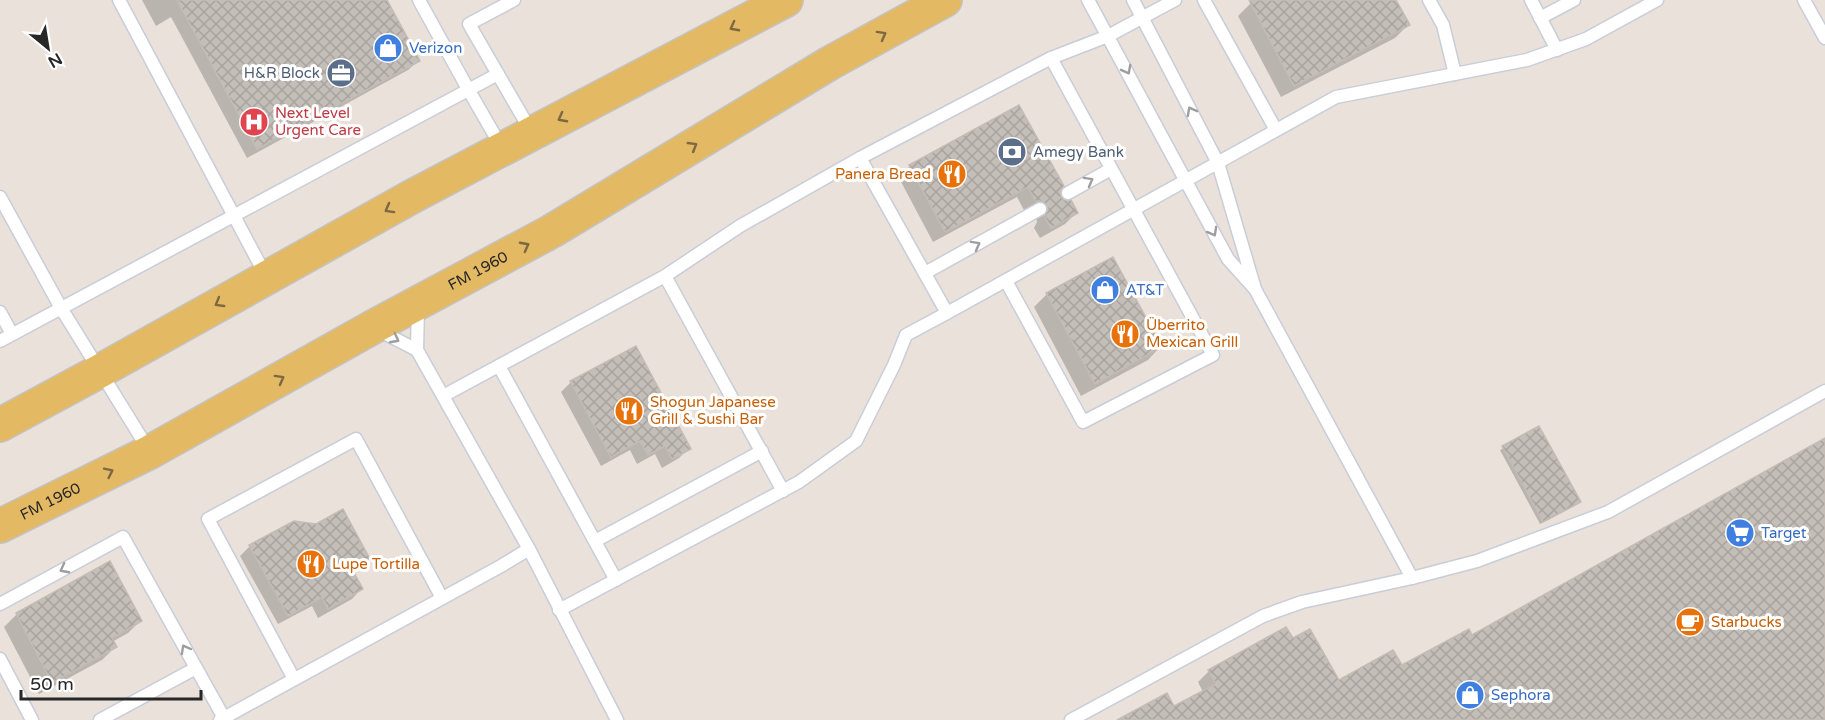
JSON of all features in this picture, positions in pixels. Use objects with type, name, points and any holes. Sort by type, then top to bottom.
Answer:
[{"type":"main road","points":[[0,425],[266,276],[786,0]]},
{"type":"main road","name":"FM 1960","points":[[0,526],[150,452],[373,327],[552,231],[830,63],[945,0]]},
{"type":"lane","points":[[119,0],[266,276]]},
{"type":"lane","points":[[419,0],[502,149]]},
{"type":"lane","points":[[514,0],[469,24],[532,134]]},
{"type":"lane","points":[[1088,0],[1228,259],[1255,289]]},
{"type":"lane","points":[[1133,0],[1218,163],[1255,289],[1412,578]]},
{"type":"lane","points":[[443,396],[666,276],[741,225],[860,158],[1051,58],[1108,36],[1175,0]]},
{"type":"lane","points":[[1204,0],[1276,130]]},
{"type":"lane","points":[[1429,0],[1443,25],[1455,74]]},
{"type":"lane","points":[[1531,0],[1557,50]]},
{"type":"lane","points":[[1540,18],[1574,0]]},
{"type":"lane","points":[[559,610],[800,482],[856,441],[906,335],[1336,97],[1527,60],[1586,39],[1657,0]]},
{"type":"lane","points":[[1804,0],[1825,38]]},
{"type":"lane","points":[[1006,281],[1083,422],[1213,355],[1051,58]]},
{"type":"lane","points":[[0,341],[498,74]]},
{"type":"lane","points":[[860,158],[946,313]]},
{"type":"lane","points":[[1068,194],[1111,170]]},
{"type":"lane","points":[[0,197],[61,308],[150,452]]},
{"type":"lane","points":[[925,273],[1040,209]]},
{"type":"lane","points":[[666,276],[783,491]]},
{"type":"lane","points":[[418,303],[417,350],[529,549],[617,720]]},
{"type":"lane","points":[[0,312],[12,334]]},
{"type":"lane","points":[[373,327],[417,350]]},
{"type":"lane","points":[[499,366],[616,580]]},
{"type":"lane","points":[[1071,720],[1263,616],[1302,602],[1477,561],[1608,512],[1825,391]]},
{"type":"lane","points":[[294,680],[208,519],[356,439],[442,598]]},
{"type":"lane","points":[[595,541],[762,451]]},
{"type":"lane","points":[[0,604],[123,537],[222,719],[529,549]]},
{"type":"lane","points":[[0,659],[32,720]]},
{"type":"lane","points":[[100,720],[196,668]]},
{"type":"building","points":[[177,0],[387,0],[420,61],[257,149]]},
{"type":"building","points":[[1249,0],[1396,0],[1410,25],[1294,86]]},
{"type":"building","points":[[1019,105],[1064,186],[1061,189],[1061,196],[1064,200],[1071,200],[1078,213],[1051,228],[1044,216],[1048,210],[1047,205],[1041,201],[1036,202],[1028,187],[945,232],[909,165]]},
{"type":"building","points":[[1113,257],[1162,347],[1095,384],[1046,293]]},
{"type":"building","name":"Shogun Japanese Grill & Sushi Bar","points":[[636,346],[691,449],[672,459],[665,446],[648,455],[640,441],[611,457],[570,381]]},
{"type":"building","points":[[1539,426],[1581,502],[1543,522],[1502,446]]},
{"type":"building","name":"Target","points":[[1825,438],[1825,720],[1117,720],[1167,693],[1174,706],[1216,684],[1208,670],[1286,627],[1293,638],[1310,629],[1339,680],[1393,650],[1402,665],[1469,629],[1472,635]]},
{"type":"building","name":"Lupe Tortilla","points":[[343,509],[370,559],[352,569],[363,589],[328,609],[322,597],[288,616],[249,545],[294,521],[316,524]]},
{"type":"building","points":[[110,561],[142,621],[112,638],[117,647],[52,683],[16,613]]},
{"type":"place","name":"Verizon","points":[[388,48]]},
{"type":"place","name":"H&R Block","points":[[341,73]]},
{"type":"place","name":"Next Level Urgent Care","points":[[254,122]]},
{"type":"place","name":"Amegy Bank","points":[[1012,152]]},
{"type":"place","name":"Panera Bread","points":[[952,174]]},
{"type":"place","name":"AT&T","points":[[1105,290]]},
{"type":"place","name":"Überrito Mexican Grill","points":[[1125,334]]},
{"type":"place","name":"Shogun Japanese Grill & Sushi Bar","points":[[629,411]]},
{"type":"place","name":"Target","points":[[1740,533]]},
{"type":"place","name":"Lupe Tortilla","points":[[311,564]]},
{"type":"place","name":"Starbucks","points":[[1690,622]]},
{"type":"place","name":"Sephora","points":[[1470,695]]}]
